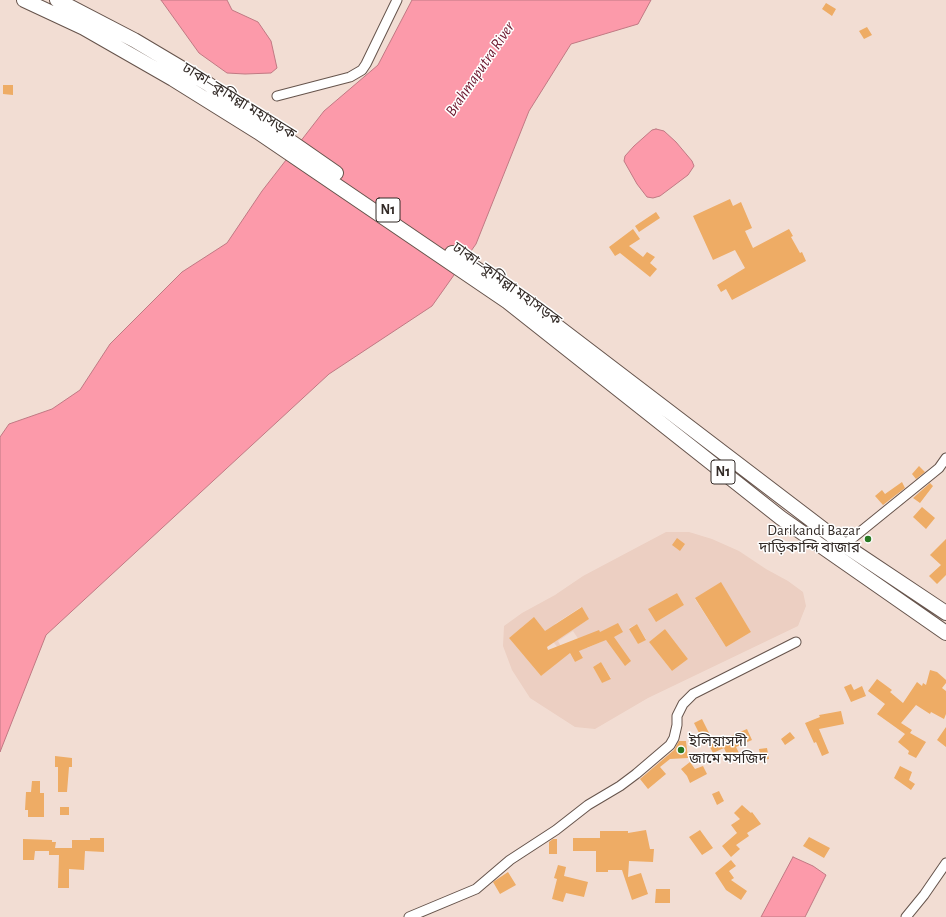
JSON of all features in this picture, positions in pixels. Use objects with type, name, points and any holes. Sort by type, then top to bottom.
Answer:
[{"type":"highway","name":"ঢাকা–কুমিল্লা মহাসড়ক","points":[[24,0],[84,28],[261,127]]},
{"type":"highway","name":"ঢাকা–কুমিল্লা মহাসড়ক","points":[[57,0],[134,40],[195,76],[261,127],[384,208],[511,298],[844,545],[946,613]]},
{"type":"highway","name":"ঢাকা–কুমিল্লা মহাসড়ক","points":[[511,298],[781,518],[946,633]]},
{"type":"street","points":[[277,96],[350,77],[362,70],[397,0]]},
{"type":"street","points":[[844,545],[939,468],[946,458]]},
{"type":"street","points":[[408,917],[476,889],[510,860],[556,830],[588,804],[620,786],[636,774],[670,745],[674,738],[677,725],[677,716],[683,704],[692,694],[796,642]]},
{"type":"street","points":[[906,917],[924,895],[946,863]]},
{"type":"shaded area","points":[[666,532],[689,532],[712,539],[739,551],[766,569],[788,581],[803,592],[806,606],[798,626],[648,698],[595,729],[575,727],[530,698],[512,670],[503,646],[504,626],[522,613],[555,595],[583,576]],"holes":[[[721,583],[751,632],[726,647],[695,599]],[[677,593],[684,605],[670,613],[663,602]],[[581,607],[589,619],[563,636],[555,624]],[[533,618],[565,656],[541,676],[509,638]],[[637,624],[646,639],[638,644],[629,628]],[[665,629],[688,659],[672,671],[649,642]],[[573,631],[579,640],[563,650],[558,641]],[[599,631],[603,641],[587,648],[582,637]],[[577,647],[583,658],[575,662],[569,652]],[[601,662],[611,678],[602,683],[593,667]]]},
{"type":"water","points":[[161,0],[227,0],[232,10],[258,22],[271,41],[277,68],[271,73],[227,73],[199,53]]},
{"type":"water","name":"Brahmaputra River","points":[[412,0],[651,0],[638,24],[571,44],[529,111],[476,244],[432,306],[329,374],[46,635],[0,752],[0,437],[9,424],[52,409],[80,390],[110,344],[182,272],[227,243],[262,191],[324,111],[378,65]]},
{"type":"water","points":[[656,129],[664,131],[676,142],[692,161],[694,166],[688,175],[660,196],[653,198],[647,197],[637,184],[624,161],[625,156],[634,146],[652,130]]},
{"type":"water","points":[[793,857],[813,866],[826,875],[805,917],[761,917]]},
{"type":"building","points":[[826,3],[836,9],[832,16],[822,9]]},
{"type":"building","points":[[867,27],[872,35],[864,39],[859,31]]},
{"type":"building","points":[[3,85],[13,85],[13,95],[3,94]]},
{"type":"building","points":[[730,199],[733,206],[741,202],[752,228],[745,231],[753,248],[789,229],[793,236],[791,237],[800,253],[802,252],[806,261],[732,300],[726,289],[721,292],[717,285],[745,268],[735,250],[713,260],[693,216]]},
{"type":"building","points":[[656,212],[660,218],[639,232],[635,226]]},
{"type":"building","points":[[633,229],[640,239],[629,246],[643,257],[647,252],[655,257],[650,263],[657,269],[650,277],[620,253],[615,256],[609,247]]},
{"type":"building","points":[[919,466],[925,472],[916,479],[912,474]]},
{"type":"building","points":[[902,482],[905,488],[883,505],[875,496],[882,490],[885,494]]},
{"type":"building","points":[[930,483],[933,486],[920,503],[913,498]]},
{"type":"building","points":[[922,507],[935,518],[926,529],[913,517]]},
{"type":"building","points":[[677,538],[685,544],[680,551],[672,545]]},
{"type":"building","points":[[946,539],[946,575],[937,584],[929,576],[941,565],[930,555]]},
{"type":"building","points":[[721,582],[751,632],[726,647],[695,598]]},
{"type":"building","points":[[677,593],[684,605],[656,622],[648,609]]},
{"type":"building","points":[[582,607],[589,619],[547,647],[548,650],[599,630],[600,632],[618,623],[623,632],[614,637],[631,661],[625,666],[606,640],[579,651],[583,658],[575,662],[570,653],[541,676],[509,638],[534,617],[545,631]]},
{"type":"building","points":[[637,624],[646,640],[638,644],[629,629]]},
{"type":"building","points":[[665,629],[688,659],[672,671],[649,642]]},
{"type":"building","points":[[601,662],[611,679],[602,683],[593,667]]},
{"type":"building","points":[[930,670],[937,672],[946,680],[946,683],[942,688],[946,691],[946,714],[944,719],[931,712],[930,714],[916,705],[901,723],[912,730],[910,733],[926,742],[916,758],[908,754],[909,751],[898,742],[905,734],[877,714],[885,704],[868,691],[877,679],[892,690],[890,692],[903,703],[917,682],[922,686],[923,683],[926,685]]},
{"type":"building","points":[[851,684],[854,690],[862,686],[866,696],[851,702],[844,687]]},
{"type":"building","points":[[841,711],[844,724],[819,729],[829,753],[822,756],[805,723],[820,717],[819,715]]},
{"type":"building","points":[[702,719],[713,741],[705,745],[694,723]]},
{"type":"building","points":[[946,727],[946,747],[937,740]]},
{"type":"building","points":[[747,729],[752,740],[736,747],[739,753],[729,759],[724,748],[713,753],[709,745]]},
{"type":"building","points":[[790,732],[795,738],[785,745],[781,739]]},
{"type":"building","points":[[679,741],[686,741],[688,758],[670,759],[660,767],[666,774],[648,789],[640,779],[674,750]]},
{"type":"building","points":[[767,748],[769,759],[761,760],[759,749]]},
{"type":"building","points":[[55,756],[72,758],[72,767],[69,767],[67,792],[58,792],[58,767],[55,767]]},
{"type":"building","points":[[690,762],[695,769],[703,766],[707,774],[690,783],[687,776],[681,769]]},
{"type":"building","points":[[900,766],[912,772],[909,780],[915,784],[911,790],[894,778]]},
{"type":"building","points":[[32,781],[40,781],[40,793],[44,793],[44,817],[28,817],[28,810],[25,810],[26,792],[31,792]]},
{"type":"building","points":[[719,791],[724,801],[717,805],[712,794]]},
{"type":"building","points":[[742,805],[751,813],[752,812],[761,824],[747,833],[749,836],[736,845],[740,849],[731,857],[722,846],[737,833],[731,825],[740,819],[734,813]]},
{"type":"building","points":[[60,807],[69,807],[69,815],[60,815]]},
{"type":"building","points":[[646,830],[650,849],[654,849],[653,862],[629,861],[628,877],[641,873],[648,894],[632,900],[622,870],[596,872],[596,851],[573,851],[573,838],[600,838],[600,831],[628,831],[628,833]]},
{"type":"building","points":[[700,830],[713,848],[702,855],[689,837]]},
{"type":"building","points":[[809,837],[830,848],[824,858],[803,846]]},
{"type":"building","points":[[90,838],[104,838],[104,852],[85,851],[84,870],[69,869],[69,888],[58,888],[59,855],[49,855],[49,851],[35,851],[34,860],[23,860],[23,839],[52,840],[52,842],[56,842],[55,848],[72,848],[72,840],[90,840]]},
{"type":"building","points":[[553,839],[557,839],[557,854],[549,854],[549,842]]},
{"type":"building","points":[[731,860],[736,866],[729,871],[734,878],[731,880],[747,891],[741,900],[726,890],[715,873]]},
{"type":"building","points":[[558,865],[566,867],[564,876],[588,882],[584,897],[566,893],[563,902],[552,899],[557,879],[554,878]]},
{"type":"building","points":[[508,872],[516,885],[500,894],[493,882]]},
{"type":"building","points":[[656,889],[670,889],[670,903],[655,903]]},
{"type":"place","name":"Darikandi Bazar দাড়িকান্দি বাজার","points":[[868,539]]},
{"type":"place","name":"ইলিয়াসদী জামে মসজিদ","points":[[681,750]]}]
